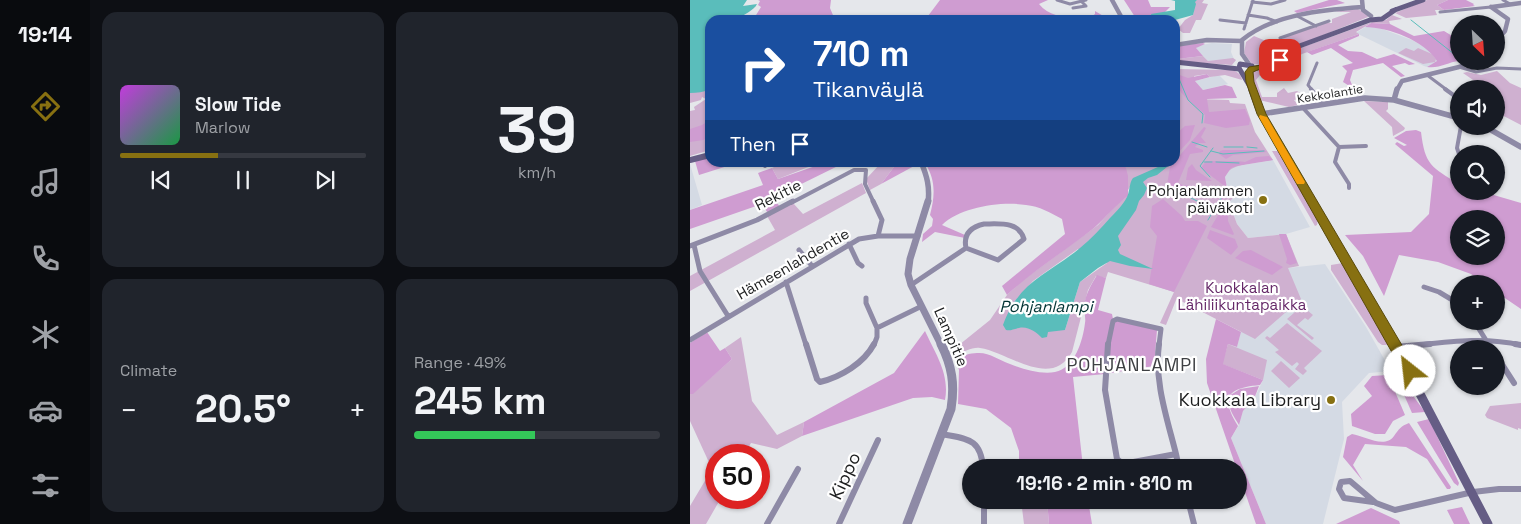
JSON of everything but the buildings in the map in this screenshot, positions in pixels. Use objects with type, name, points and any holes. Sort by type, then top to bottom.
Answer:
[{"type":"main road","points":[[1180,62],[1264,67],[1278,62],[1294,48],[1422,0]]},
{"type":"main road","points":[[1240,67],[1248,78],[1262,116],[1397,349],[1405,367],[1410,371],[1472,497],[1482,524]]},
{"type":"main road","points":[[1248,78],[1250,67]]},
{"type":"main road","points":[[690,160],[705,156]]},
{"type":"main road","points":[[1472,497],[1479,505],[1488,524]]},
{"type":"street","points":[[1057,0],[1066,4],[1086,0]]},
{"type":"street","points":[[1112,0],[1120,15]]},
{"type":"street","points":[[1244,29],[1253,1],[1271,4],[1285,0]]},
{"type":"street","points":[[1362,0],[1362,7]]},
{"type":"street","points":[[1503,0],[1510,4]]},
{"type":"street","points":[[1073,8],[1084,8],[1086,6],[1082,2]]},
{"type":"street","points":[[1440,12],[1521,2]]},
{"type":"street","points":[[1240,67],[1239,53],[1242,42],[1247,36],[1258,29],[1297,16],[1362,7],[1376,16]]},
{"type":"street","points":[[1491,7],[1502,15]]},
{"type":"street","points":[[1248,15],[1267,18],[1277,22]]},
{"type":"street","points":[[1297,16],[1316,26]]},
{"type":"street","points":[[1505,17],[1508,19],[1505,31]]},
{"type":"street","points":[[1220,20],[1246,23]]},
{"type":"street","points":[[1280,38],[1329,21]]},
{"type":"street","points":[[1180,44],[1207,40],[1242,42]]},
{"type":"street","points":[[1242,42],[1242,54],[1250,67]]},
{"type":"street","points":[[1317,63],[1308,84],[1324,104]]},
{"type":"street","points":[[1505,68],[1521,69]]},
{"type":"street","points":[[1394,100],[1398,86],[1402,81],[1450,69]]},
{"type":"street","points":[[1469,70],[1476,72],[1486,70]]},
{"type":"street","points":[[1427,75],[1450,92]]},
{"type":"street","name":"Kekkolantie","points":[[1262,116],[1365,98],[1394,100],[1450,116]]},
{"type":"street","points":[[1303,108],[1339,147],[1366,146]]},
{"type":"street","points":[[1500,135],[1521,147]]},
{"type":"street","points":[[1339,147],[1335,162],[1349,184],[1349,188]]},
{"type":"street","name":"Lampitie","points":[[907,524],[951,409],[955,390],[954,372],[950,360],[911,285],[908,268],[930,200],[930,179],[924,167]]},
{"type":"street","name":"Rekitie","points":[[692,246],[763,218],[854,170],[862,169],[866,170],[865,184],[882,220],[878,236]]},
{"type":"street","points":[[984,224],[1012,225],[1022,232],[1024,237],[1021,244],[998,260],[966,248],[964,245],[967,233],[973,227],[984,224]]},
{"type":"street","name":"Hämeenlahdentie","points":[[690,340],[859,239],[878,236],[918,236]]},
{"type":"street","points":[[849,244],[858,263],[862,266]]},
{"type":"street","points":[[692,246],[700,272],[728,316]]},
{"type":"street","points":[[911,285],[966,248]]},
{"type":"street","points":[[799,250],[812,266]]},
{"type":"street","points":[[786,282],[816,379],[820,382],[826,382],[857,365],[876,342],[879,335],[866,303],[866,298]]},
{"type":"street","points":[[1424,287],[1439,292],[1450,299]]},
{"type":"street","points":[[877,328],[922,306]]},
{"type":"street","points":[[1176,454],[1123,464],[1119,463],[1117,459],[1104,393],[1107,339],[1113,321],[1120,318],[1161,329],[1157,359],[1158,381],[1176,454],[1177,459]]},
{"type":"street","points":[[1480,330],[1486,339]]},
{"type":"street","points":[[1397,349],[1486,339],[1510,341],[1521,345]]},
{"type":"street","points":[[1505,370],[1514,383]]},
{"type":"street","points":[[942,434],[971,440],[981,449],[982,459]]},
{"type":"street","name":"Kippo","points":[[839,524],[878,440]]},
{"type":"street","points":[[767,524],[798,469]]},
{"type":"street","points":[[1373,502],[1350,481],[1341,482],[1339,489],[1344,498],[1354,502],[1362,500],[1373,502],[1396,511],[1424,502],[1472,497],[1509,488],[1521,489]]},
{"type":"street","points":[[984,509],[984,524]]},
{"type":"street","points":[[1189,509],[1191,523]]},
{"type":"shaded area","points":[[758,0],[831,0],[830,8],[833,15],[756,15],[761,7],[758,5],[760,1]]},
{"type":"shaded area","points":[[940,0],[1048,0],[1039,4],[1050,13],[1056,15],[929,15]]},
{"type":"shaded area","points":[[1124,0],[1148,0],[1151,7],[1170,7],[1164,13],[1134,15]]},
{"type":"shaded area","points":[[1329,0],[1345,3],[1297,13],[1294,11]]},
{"type":"shaded area","points":[[1448,0],[1466,0],[1475,6],[1444,10],[1437,5]]},
{"type":"shaded area","points":[[1371,23],[1390,24],[1414,36],[1444,31],[1450,35],[1450,63],[1427,67],[1437,61],[1424,47],[1415,41],[1395,32],[1365,27]]},
{"type":"shaded area","points":[[1365,27],[1377,27],[1412,40],[1432,51],[1438,61],[1427,67],[1424,66],[1356,33]]},
{"type":"shaded area","points":[[1359,34],[1359,36],[1338,45],[1348,51],[1362,52],[1377,59],[1394,54],[1415,64],[1409,65],[1405,63],[1392,66],[1405,76],[1401,77],[1383,63],[1353,70],[1350,80],[1355,92],[1352,93],[1351,87],[1343,82],[1347,71],[1342,66],[1353,63],[1331,48],[1312,55],[1307,52]]},
{"type":"shaded area","points":[[1203,43],[1205,44],[1196,48],[1203,56],[1180,59],[1180,45]]},
{"type":"shaded area","points":[[1212,43],[1232,44],[1231,52],[1234,59],[1208,61],[1196,49],[1197,46]]},
{"type":"shaded area","points":[[1207,74],[1210,77],[1195,81],[1203,90],[1225,85],[1232,87],[1237,98],[1207,99],[1209,112],[1245,109],[1250,120],[1249,125],[1226,128],[1204,123],[1205,115],[1181,92],[1180,75],[1188,78]]},
{"type":"shaded area","points":[[1219,75],[1228,84],[1203,90],[1195,81]]},
{"type":"shaded area","points":[[705,123],[705,140],[690,142],[690,129]]},
{"type":"shaded area","points":[[1195,125],[1190,140],[1180,151],[1180,130],[1185,126]]},
{"type":"shaded area","points":[[1204,127],[1206,128],[1201,137],[1206,143],[1199,143],[1195,147],[1203,150],[1203,152],[1190,154],[1178,183],[1189,186],[1213,187],[1224,192],[1226,197],[1222,200],[1219,194],[1163,190],[1167,185],[1170,167],[1180,167],[1180,155]]},
{"type":"shaded area","points":[[1416,130],[1421,132],[1427,158],[1436,169],[1450,178],[1450,200],[1505,200],[1505,198],[1521,203],[1521,309],[1505,298],[1505,275],[1472,275],[1438,262],[1399,255],[1384,296],[1363,256],[1345,235],[1411,232],[1429,214],[1433,176],[1395,144],[1397,142],[1404,146],[1407,145],[1394,138],[1406,131]]},
{"type":"shaded area","points":[[1223,150],[1264,150],[1267,152],[1233,155],[1226,159],[1219,154]]},
{"type":"shaded area","points":[[1269,156],[1273,160],[1231,168],[1225,177],[1227,188],[1201,168],[1206,161],[1245,162],[1256,157]]},
{"type":"shaded area","points":[[705,158],[705,167],[724,167],[699,175],[695,161]]},
{"type":"shaded area","name":"Pohjanlammen päiväkoti","points":[[1273,160],[1310,227],[1286,234],[1248,238],[1237,224],[1229,201],[1225,177],[1231,168]]},
{"type":"shaded area","points":[[690,164],[702,205],[690,210]]},
{"type":"shaded area","points":[[1192,164],[1196,170],[1212,181],[1186,180],[1188,168]]},
{"type":"shaded area","points":[[812,167],[836,167],[773,198],[781,208],[769,215],[762,204],[690,229],[690,210],[763,185],[758,173],[772,168],[778,179]]},
{"type":"shaded area","points":[[894,167],[912,167],[881,184]]},
{"type":"shaded area","points":[[928,167],[1126,167],[1128,176],[1128,196],[1094,228],[1007,295],[1002,286],[1065,234],[1062,219],[1036,207],[1016,204],[993,205],[970,210],[950,219],[942,225],[965,235],[965,238],[935,232],[922,242],[923,234],[932,226],[933,219],[930,215],[934,188]]},
{"type":"shaded area","points":[[1163,199],[1185,221],[1198,221],[1207,226],[1174,292],[1149,284],[1157,236],[1150,227],[1152,206]]},
{"type":"shaded area","points":[[1229,201],[1234,215],[1228,215],[1228,221],[1233,235],[1211,227],[1223,207]]},
{"type":"shaded area","points":[[1210,230],[1235,239],[1238,247],[1231,255],[1207,238]]},
{"type":"shaded area","points":[[1279,234],[1286,234],[1297,263],[1290,265],[1286,263],[1287,259]]},
{"type":"shaded area","points":[[1251,250],[1283,267],[1272,275],[1235,258],[1243,251]]},
{"type":"shaded area","points":[[1325,264],[1366,327],[1391,371],[1369,373],[1342,402],[1344,439],[1323,524],[1266,524],[1247,477],[1247,459],[1240,459],[1231,438],[1239,425],[1243,411],[1254,399],[1263,380],[1228,344],[1237,347],[1241,331],[1288,268]]},
{"type":"shaded area","points":[[1097,275],[1106,278],[1098,310],[1112,314],[1113,319],[1157,330],[1154,366],[1073,377],[1082,459],[1019,459],[1019,451],[1011,428],[986,409],[958,404],[959,370],[955,359],[969,354],[981,353],[1032,371],[1050,373],[1062,369],[1073,359],[1080,345],[1085,321],[1084,307]]},
{"type":"shaded area","points":[[1216,319],[1241,332],[1237,347],[1228,344],[1223,364],[1263,380],[1260,385],[1249,386],[1234,392],[1228,401],[1232,416],[1238,426],[1231,438],[1240,459],[1233,459],[1207,383],[1206,359]]},
{"type":"shaded area","points":[[925,331],[944,373],[945,400],[932,397],[913,398],[802,436],[804,422],[894,373]]},
{"type":"shaded area","points":[[707,332],[720,351],[725,348],[732,359],[693,394],[690,394],[690,343]]},
{"type":"shaded area","points":[[1395,364],[1405,385],[1425,412],[1412,413],[1391,365]]},
{"type":"shaded area","points":[[1388,375],[1405,415],[1393,421],[1385,434],[1375,434],[1352,426],[1351,414],[1372,396],[1364,386],[1372,376]]},
{"type":"shaded area","points":[[1259,386],[1254,399],[1243,411],[1239,425],[1230,407],[1229,396],[1240,389]]},
{"type":"shaded area","points":[[1429,419],[1459,483],[1458,486],[1454,483],[1417,422]]},
{"type":"shaded area","points":[[1409,423],[1451,487],[1450,489],[1447,489],[1427,459],[1406,447],[1365,444],[1353,465],[1363,481],[1343,457],[1347,437],[1352,434],[1380,442],[1390,440],[1400,428]]},
{"type":"shaded area","points":[[1247,477],[1266,524],[1256,524],[1247,498]]},
{"type":"shaded area","points":[[1462,507],[1470,524],[1454,524],[1447,510]]},
{"type":"shaded area","points":[[1371,508],[1399,521],[1400,524],[1336,524]]},
{"type":"shaded area","points":[[1048,509],[1090,509],[1092,524],[1049,524]]},
{"type":"green space","points":[[1204,0],[1202,3],[1208,4],[1201,20],[1196,20],[1190,33],[1183,33],[1180,31],[1180,26],[1185,20],[1193,15],[1195,1]]},
{"type":"green space","points":[[1427,0],[1448,0],[1437,5],[1444,10],[1435,10],[1437,15],[1406,18],[1395,13]]},
{"type":"green space","points":[[1358,9],[1368,15],[1368,17],[1289,49],[1275,62],[1263,65],[1252,64],[1244,53],[1246,42],[1254,36],[1266,41],[1282,40],[1285,36],[1325,23],[1332,23],[1332,19],[1351,12],[1333,12]]},
{"type":"green space","points":[[1392,15],[1402,19],[1389,21],[1390,24],[1371,23],[1356,32],[1359,34],[1302,54],[1280,69],[1261,74],[1256,80],[1262,97],[1277,97],[1277,93],[1284,88],[1288,93],[1297,91],[1302,94],[1299,95],[1300,97],[1307,97],[1294,100],[1298,105],[1289,107],[1259,100],[1250,72],[1252,70],[1274,66],[1295,50],[1375,21],[1386,20]]},
{"type":"green space","points":[[705,46],[705,98],[702,97],[701,100],[690,103],[690,65]]},
{"type":"green space","points":[[1406,48],[1414,51],[1418,48],[1432,54],[1436,59],[1435,62],[1423,64],[1398,53]]},
{"type":"green space","points":[[1203,56],[1208,61],[1233,58],[1236,60],[1232,65],[1180,61],[1180,59]]},
{"type":"green space","name":"Kuokkalan Lähiliikuntapaikka","points":[[1180,69],[1231,70],[1237,72],[1242,80],[1225,75],[1210,77],[1207,74],[1194,76],[1196,99],[1229,100],[1230,103],[1245,104],[1255,132],[1273,160],[1244,164],[1230,170],[1224,180],[1233,198],[1229,202],[1237,224],[1248,238],[1286,234],[1299,266],[1288,268],[1301,299],[1255,339],[1179,300],[1176,300],[1166,325],[1160,323],[1174,292],[1108,272],[1106,278],[1096,276],[1088,290],[1072,352],[1063,363],[1053,368],[1029,366],[980,348],[957,354],[954,349],[990,320],[1007,295],[1023,280],[1098,225],[1119,202],[1128,196],[1116,235],[1132,184],[1128,190],[1125,167],[1180,167]],"holes":[[[1078,249],[1107,263],[1080,282],[1065,330],[1010,307],[1033,281]]]},
{"type":"green space","points":[[1497,71],[1510,83],[1521,88],[1521,125],[1505,117],[1505,80],[1473,80],[1463,73],[1481,75]]},
{"type":"green space","points":[[705,100],[705,134],[701,140],[705,140],[705,152],[690,156],[690,111],[695,110],[694,107]]},
{"type":"green space","points":[[1364,101],[1388,102],[1388,109],[1386,111],[1405,128],[1404,130],[1393,136],[1392,127]]},
{"type":"green space","points":[[1272,151],[1280,151],[1318,219],[1317,225],[1315,226]]},
{"type":"green space","points":[[774,167],[808,167],[778,179],[772,168]]},
{"type":"green space","points":[[877,167],[894,167],[881,184],[870,190],[866,179]]},
{"type":"green space","points":[[862,183],[866,193],[690,291],[690,276],[775,230],[767,216],[793,203],[803,214]]},
{"type":"green space","points":[[1343,263],[1387,340],[1387,345],[1382,345],[1378,342],[1331,270],[1331,265]]},
{"type":"green space","points":[[1302,306],[1313,315],[1308,320],[1305,318],[1297,325],[1314,338],[1312,340],[1287,319]]},
{"type":"green space","points":[[1287,323],[1322,351],[1304,368],[1307,371],[1303,375],[1295,369],[1299,364],[1297,362],[1292,366],[1275,352],[1279,350],[1265,338],[1267,336],[1270,338]]},
{"type":"green space","points":[[741,337],[752,401],[777,435],[804,422],[802,436],[777,449],[770,447],[770,444],[705,444],[705,454],[690,421],[690,394],[732,359],[725,348]]},
{"type":"green space","points":[[1228,344],[1267,360],[1263,380],[1222,364]]},
{"type":"green space","points":[[1281,361],[1300,378],[1289,388],[1271,371]]},
{"type":"green space","points":[[1521,403],[1521,429],[1518,428],[1518,430],[1487,418],[1485,415],[1490,406]]},
{"type":"green space","points":[[705,481],[705,509],[715,509],[706,524],[690,524],[690,506]]},
{"type":"green space","points":[[1022,509],[1048,509],[1049,524],[1024,524]]},
{"type":"water","points":[[690,0],[747,0],[743,6],[757,4],[744,15],[705,15],[705,90],[690,93]]},
{"type":"water","points":[[1171,0],[1197,0],[1193,15],[1180,19],[1180,15],[1151,15],[1175,10],[1175,1]]},
{"type":"water","name":"Pohjanlampi","points":[[1158,167],[1167,167],[1143,182],[1147,188],[1144,195],[1118,236],[1121,245],[1118,250],[1120,254],[1153,269],[1110,261],[1080,282],[1065,330],[1048,332],[1047,337],[1042,338],[1026,328],[1006,330],[1003,325],[1017,298],[1035,280],[1080,248],[1096,233],[1124,203],[1133,178]]},
{"type":"waterway","points":[[1411,20],[1450,51]]},
{"type":"waterway","points":[[1180,81],[1188,100],[1203,114],[1202,123]]},
{"type":"waterway","points":[[1192,142],[1207,147]]},
{"type":"waterway","points":[[1224,147],[1243,147]]},
{"type":"waterway","points":[[1247,147],[1257,148]]},
{"type":"waterway","points":[[1210,177],[1200,166],[1213,148]]},
{"type":"waterway","points":[[1211,151],[1223,154],[1264,151]]},
{"type":"waterway","points":[[1204,162],[1212,162]]},
{"type":"waterway","points":[[1216,162],[1239,163]]},
{"type":"waterway","points":[[1164,189],[1224,193],[1208,220]]},
{"type":"waterway","points":[[1177,191],[1213,209]]},
{"type":"slow traffic","points":[[1263,117],[1300,182]]},
{"type":"place","name":"Pohjanlammen päiväkoti","points":[[1263,200]]},
{"type":"place","name":"Kuokkala Library","points":[[1331,400]]},
{"type":"district","name":"POHJANLAMPI","points":[[1132,365]]},
{"type":"route","points":[[1280,60],[1270,66],[1252,69],[1249,72],[1248,78],[1261,114],[1398,352],[1403,355],[1410,371]]}]
